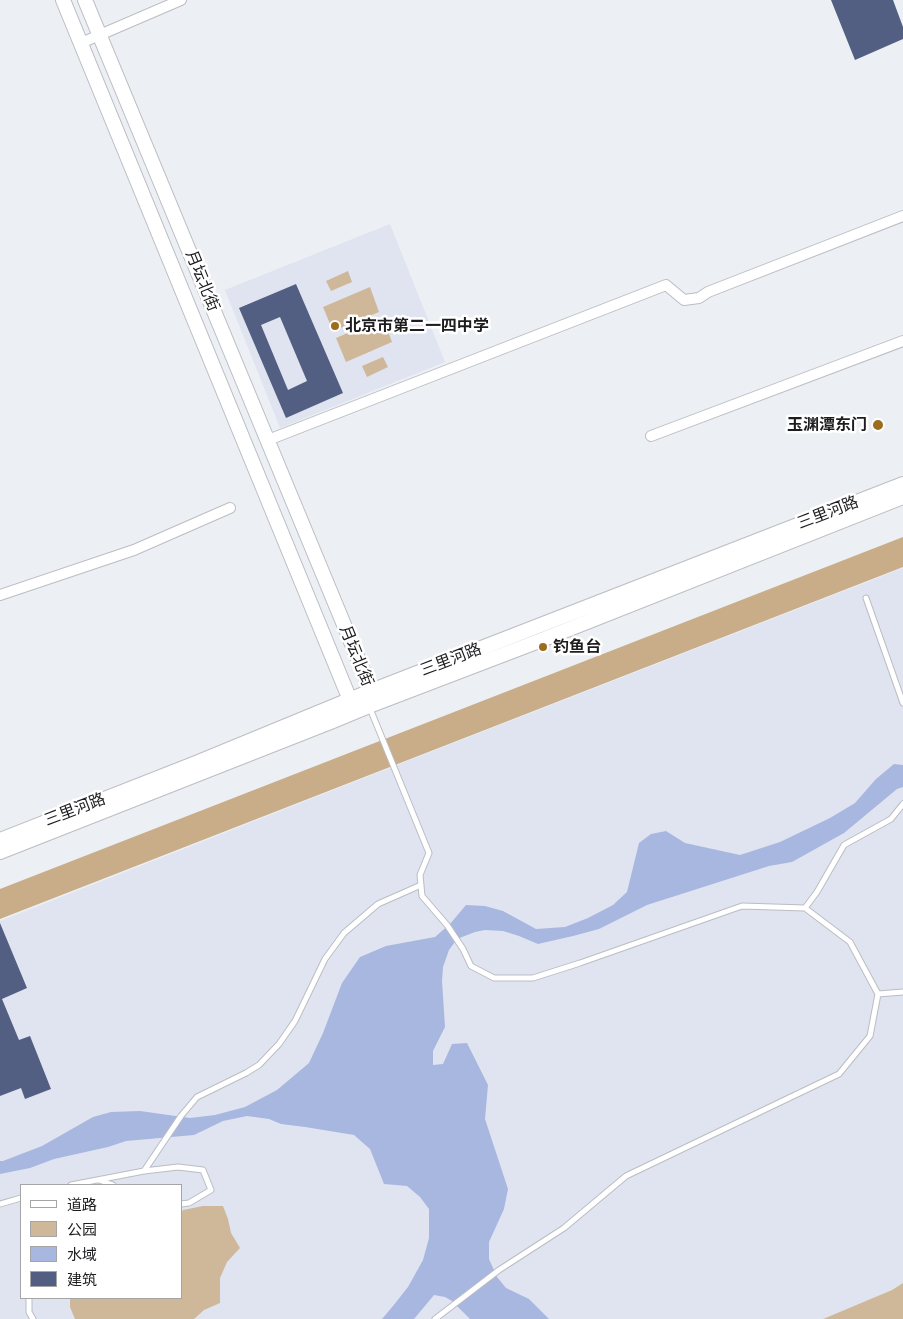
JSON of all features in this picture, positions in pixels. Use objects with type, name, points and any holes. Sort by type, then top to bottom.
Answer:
[{"type":"main road","name":"月坛北街","points":[[62,0],[350,700],[369,706],[371,691],[85,0]]},
{"type":"main road","name":"三里河路","points":[[0,840],[196,763],[371,691],[903,484]]},
{"type":"main road","name":"三里河路","points":[[0,852],[903,497]]},
{"type":"street","points":[[81,43],[181,0]]},
{"type":"street","points":[[268,440],[666,285],[684,300],[698,298],[708,292],[903,216]]},
{"type":"street","points":[[651,436],[903,341]]},
{"type":"street","points":[[0,595],[134,550],[230,508]]},
{"type":"lane","points":[[866,598],[903,703]]},
{"type":"lane","points":[[369,706],[429,854],[420,875],[422,896],[447,925],[463,949],[471,966],[494,978],[533,978],[742,906],[805,908],[850,942],[878,994],[870,1036],[839,1074],[626,1176],[564,1228],[498,1270],[436,1319]]},
{"type":"lane","points":[[805,908],[817,892],[844,845],[891,819],[903,804]]},
{"type":"lane","points":[[144,1171],[181,1116],[197,1097],[246,1073],[258,1065],[279,1044],[295,1021],[325,959],[344,933],[378,904],[421,886]]},
{"type":"lane","points":[[878,994],[903,992]]},
{"type":"lane","points":[[76,1184],[144,1171],[178,1167],[204,1170],[212,1190],[189,1203],[182,1204]]},
{"type":"lane","points":[[98,1180],[110,1184]]},
{"type":"lane","points":[[0,1204],[20,1198]]},
{"type":"lane","points":[[29,1299],[29,1312],[33,1319]]},
{"type":"shaded area","name":"北京市第二一四中学","points":[[390,224],[445,362],[280,428],[225,290]]},
{"type":"shaded area","points":[[903,537],[903,567],[0,919],[0,889]]},
{"type":"shaded area","points":[[903,568],[903,1283],[892,1290],[823,1319],[0,1319],[0,921]]},
{"type":"green space","points":[[348,271],[352,282],[331,291],[326,281]]},
{"type":"green space","points":[[370,287],[379,312],[333,331],[323,307]]},
{"type":"green space","points":[[383,318],[392,342],[346,362],[336,338]]},
{"type":"green space","points":[[383,357],[388,367],[367,377],[362,366]]},
{"type":"green space","points":[[203,1206],[223,1206],[231,1233],[240,1248],[227,1262],[220,1278],[220,1303],[204,1310],[194,1319],[75,1319],[70,1307],[70,1299],[182,1299],[183,1210]]},
{"type":"green space","points":[[903,1283],[903,1319],[823,1319],[892,1290]]},
{"type":"water","points":[[894,764],[903,765],[903,787],[897,789],[844,833],[792,862],[769,866],[647,905],[599,929],[573,936],[538,944],[503,931],[485,930],[457,939],[449,950],[443,967],[442,981],[445,1027],[433,1051],[433,1065],[443,1064],[452,1044],[467,1043],[488,1085],[485,1119],[508,1189],[504,1209],[489,1242],[489,1259],[497,1277],[506,1288],[529,1299],[549,1319],[470,1319],[452,1301],[445,1297],[434,1295],[414,1319],[382,1319],[408,1287],[423,1260],[429,1238],[429,1209],[420,1197],[407,1186],[384,1184],[370,1149],[354,1135],[281,1124],[269,1119],[247,1116],[223,1121],[194,1135],[126,1141],[54,1159],[30,1168],[0,1174],[0,1161],[42,1146],[93,1117],[111,1112],[140,1111],[190,1118],[215,1115],[245,1107],[277,1090],[309,1063],[323,1033],[342,983],[360,957],[386,946],[435,937],[450,924],[466,905],[485,906],[503,911],[536,929],[565,927],[613,905],[627,892],[639,843],[651,834],[666,831],[685,843],[740,855],[780,842],[830,818],[855,803],[876,779]]},
{"type":"building","points":[[831,0],[893,0],[903,27],[903,39],[855,60]]},
{"type":"building","points":[[296,284],[343,393],[286,418],[239,308]],"holes":[[[280,317],[307,381],[288,390],[261,325]]]},
{"type":"building","points":[[0,923],[27,988],[2,999],[19,1040],[30,1036],[51,1089],[25,1099],[21,1088],[0,1096]]},
{"type":"place","name":"北京市第二一四中学","points":[[335,326]]},
{"type":"place","name":"玉渊潭东门","points":[[878,425]]},
{"type":"place","name":"钓鱼台","points":[[543,647]]}]
